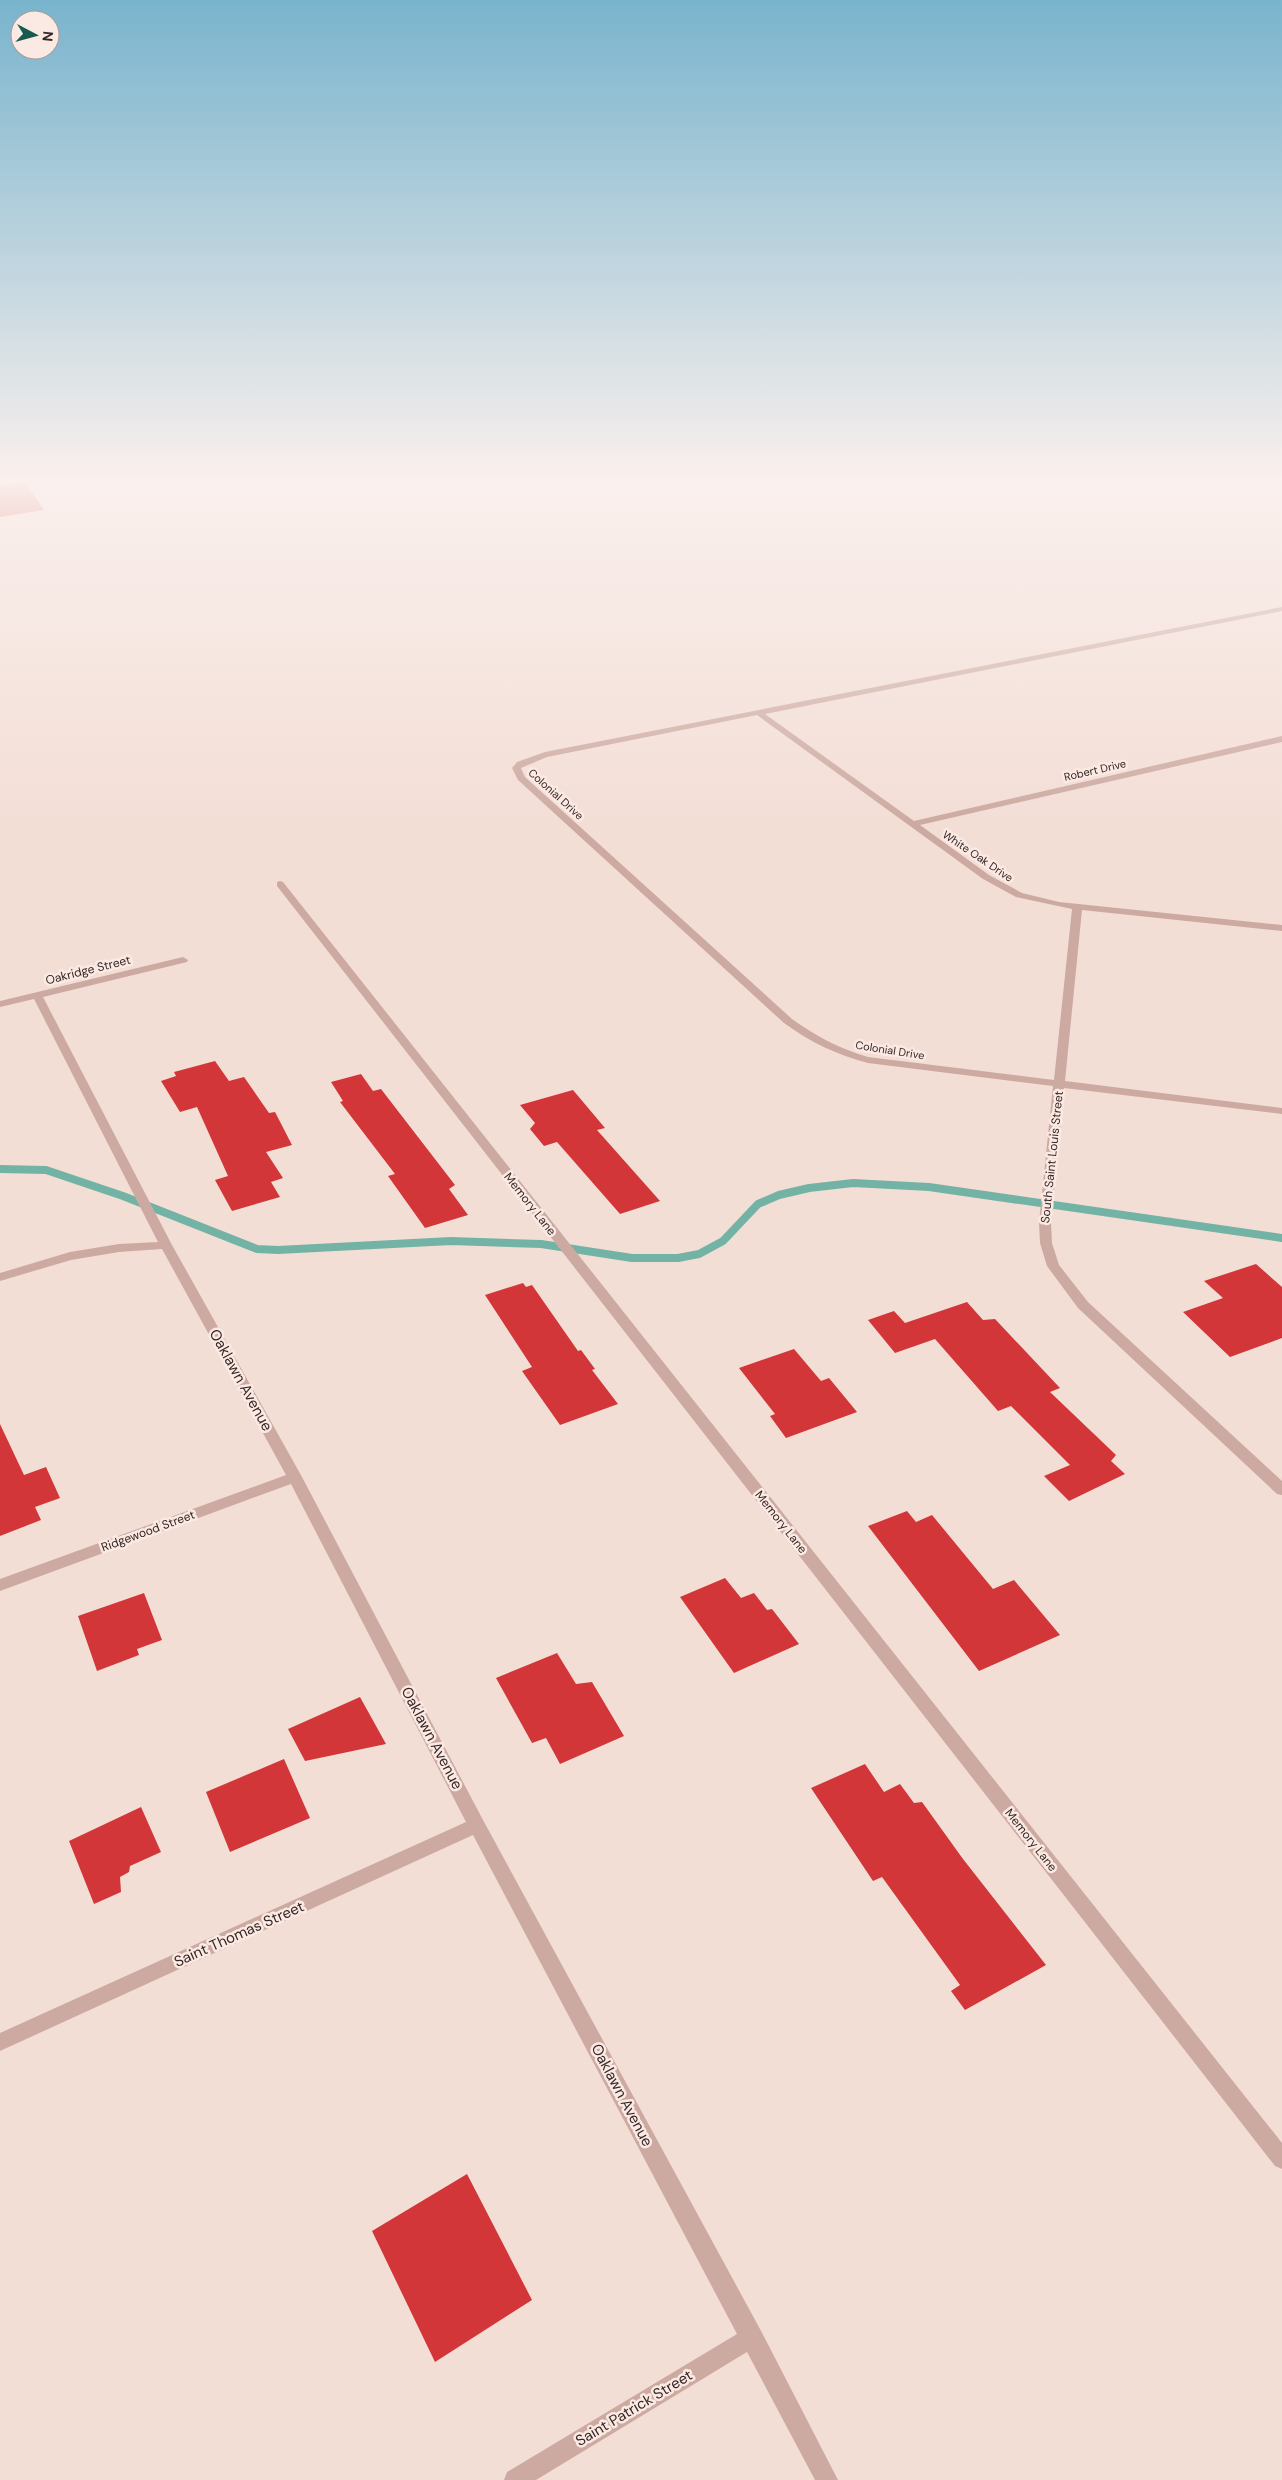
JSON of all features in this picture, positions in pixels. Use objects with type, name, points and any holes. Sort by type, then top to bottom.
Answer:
[{"type":"street","name":"Colonial Drive","points":[[1282,609],[760,714],[545,755],[520,764],[516,768],[521,778],[788,1021],[818,1042],[843,1054],[868,1060],[1282,1110]]},
{"type":"street","name":"White Oak Drive","points":[[760,714],[1001,886],[1032,899],[1077,907],[1282,928]]},
{"type":"street","name":"Robert Drive","points":[[912,824],[1282,739]]},
{"type":"street","name":"Memory Lane","points":[[280,884],[1282,2159]]},
{"type":"street","name":"South Saint Louis Street","points":[[1077,907],[1045,1223],[1046,1243],[1053,1266],[1083,1305],[1282,1490]]},
{"type":"street","name":"Oakridge Street","points":[[0,1004],[182,960]]},
{"type":"street","name":"Oaklawn Avenue","points":[[37,995],[166,1245],[295,1477],[477,1825],[827,2480]]},
{"type":"street","points":[[0,1277],[70,1256],[119,1248],[166,1245]]},
{"type":"street","name":"Ridgewood Street","points":[[0,1585],[295,1477]]},
{"type":"street","name":"Saint Thomas Street","points":[[0,2042],[477,1825]]},
{"type":"street","name":"Saint Patrick Street","points":[[515,2480],[752,2337]]},
{"type":"building","points":[[215,1061],[229,1081],[244,1077],[269,1113],[275,1112],[292,1145],[266,1152],[283,1178],[271,1182],[280,1197],[232,1211],[215,1180],[228,1176],[197,1107],[180,1112],[161,1081],[176,1076],[174,1072]]},
{"type":"building","points":[[361,1074],[373,1091],[381,1089],[455,1185],[449,1189],[468,1215],[425,1228],[388,1176],[395,1174],[340,1102],[343,1101],[331,1082]]},
{"type":"building","points":[[573,1090],[605,1128],[597,1130],[660,1201],[620,1214],[557,1142],[544,1146],[530,1129],[535,1123],[520,1105]]},
{"type":"building","points":[[1256,1264],[1282,1287],[1282,1338],[1230,1357],[1183,1312],[1223,1298],[1204,1281]]},
{"type":"building","points":[[523,1283],[526,1287],[532,1285],[578,1351],[581,1350],[595,1369],[592,1370],[618,1404],[560,1425],[522,1371],[532,1367],[485,1295]]},
{"type":"building","points":[[967,1302],[983,1320],[995,1319],[1060,1388],[1050,1392],[1116,1455],[1111,1461],[1125,1474],[1069,1501],[1044,1476],[1070,1465],[1011,1406],[998,1411],[935,1339],[895,1353],[868,1320],[894,1311],[905,1323]]},
{"type":"building","points":[[794,1349],[821,1381],[829,1378],[857,1412],[786,1438],[770,1416],[775,1414],[739,1368]]},
{"type":"building","points":[[0,1424],[24,1475],[46,1467],[60,1498],[35,1507],[41,1520],[0,1536]]},
{"type":"building","points":[[907,1511],[916,1522],[932,1515],[993,1589],[1014,1580],[1060,1635],[979,1671],[868,1526]]},
{"type":"building","points":[[725,1578],[741,1598],[754,1593],[767,1610],[772,1609],[799,1644],[734,1673],[680,1597]]},
{"type":"building","points":[[144,1593],[162,1640],[137,1649],[139,1655],[97,1671],[78,1616]]},
{"type":"building","points":[[557,1653],[576,1684],[592,1682],[624,1736],[560,1764],[546,1738],[532,1743],[496,1678]]},
{"type":"building","points":[[360,1697],[386,1744],[305,1761],[288,1729]]},
{"type":"building","points":[[284,1759],[310,1818],[230,1852],[206,1792]]},
{"type":"building","points":[[865,1764],[884,1792],[900,1784],[914,1803],[922,1802],[963,1859],[1046,1965],[965,2010],[951,1991],[960,1985],[882,1877],[873,1881],[811,1788]]},
{"type":"building","points":[[141,1807],[161,1852],[130,1866],[129,1872],[120,1877],[121,1892],[94,1904],[69,1841]]},
{"type":"building","points":[[467,2174],[532,2300],[435,2362],[372,2231]]},
{"type":"waterway","points":[[0,1169],[46,1170],[123,1196],[257,1249],[278,1250],[451,1241],[541,1244],[632,1258],[678,1258],[699,1254],[723,1241],[758,1204],[779,1195],[809,1188],[853,1183],[929,1187],[1282,1238]]}]
